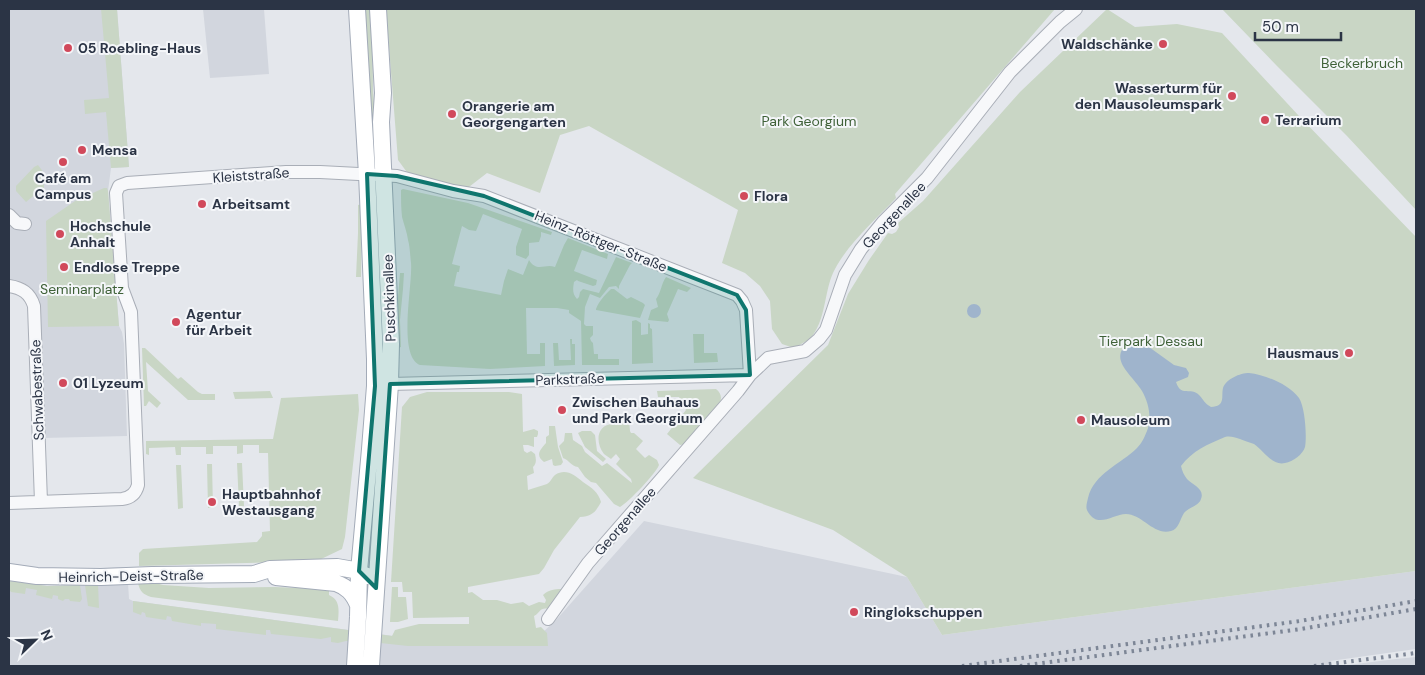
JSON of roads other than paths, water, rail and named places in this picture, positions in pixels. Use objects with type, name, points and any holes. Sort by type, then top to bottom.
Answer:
[{"type":"main road","name":"Puschkinallee","points":[[355,666],[364,613],[376,588],[391,344],[358,9]]},
{"type":"main road","name":"Puschkinallee","points":[[371,666],[359,571],[375,377],[375,175],[383,93],[378,9]]},
{"type":"main road","name":"Heinrich-Deist-Straße","points":[[9,572],[37,576],[101,577],[254,574],[270,569],[289,567],[337,567],[359,571]]},
{"type":"main road","points":[[359,571],[371,580],[376,588]]},
{"type":"main road","name":"Heinrich-Deist-Straße","points":[[254,574],[261,577],[336,583],[349,590],[364,613]]},
{"type":"street","name":"Georgenallee","points":[[548,620],[588,563],[738,391],[750,374],[768,358],[805,351],[819,340],[826,330],[845,275],[861,249],[883,222],[927,178],[1010,72],[1060,22],[1076,9]]},
{"type":"street","name":"Kleiststraße","points":[[41,502],[126,499],[135,493],[138,485],[131,312],[122,288],[116,192],[119,186],[127,183],[286,172],[375,175]]},
{"type":"street","name":"Heinz-Röttger-Straße","points":[[375,175],[397,176],[454,191],[484,196],[737,295],[746,310],[750,374]]},
{"type":"street","points":[[9,214],[17,222],[25,224]]},
{"type":"street","name":"Schwabestraße","points":[[13,286],[27,292],[34,306],[41,502]]},
{"type":"street","name":"Parkstraße","points":[[390,384],[750,374]]},
{"type":"street","points":[[9,503],[41,502]]},
{"type":"water","points":[[971,304],[977,304],[981,311],[977,318],[971,318],[967,314],[967,308]]},
{"type":"water","points":[[1133,340],[1142,342],[1174,365],[1186,368],[1189,373],[1188,377],[1176,382],[1178,387],[1183,391],[1193,391],[1211,407],[1221,403],[1223,388],[1227,382],[1242,374],[1249,373],[1262,376],[1283,384],[1301,402],[1306,429],[1304,450],[1294,459],[1280,463],[1272,460],[1254,444],[1232,437],[1225,437],[1201,448],[1181,466],[1187,479],[1200,490],[1201,499],[1184,513],[1178,526],[1171,531],[1165,532],[1154,528],[1132,515],[1126,514],[1101,520],[1092,517],[1086,507],[1091,489],[1102,475],[1139,446],[1149,426],[1148,406],[1142,391],[1127,372],[1120,359],[1125,346]]},
{"type":"railway","points":[[962,666],[1300,621],[1416,601]]},
{"type":"railway","points":[[1020,666],[1301,629],[1416,609]]},
{"type":"railway","points":[[1314,666],[1416,653]]},
{"type":"place","name":"Waldschänke","points":[[1163,44]]},
{"type":"place","name":"05 Roebling-Haus","points":[[68,48]]},
{"type":"place","name":"Wasserturm für den Mausoleumspark","points":[[1232,96]]},
{"type":"place","name":"Orangerie am Georgengarten","points":[[452,114]]},
{"type":"place","name":"Terrarium","points":[[1265,120]]},
{"type":"place","name":"Mensa","points":[[82,150]]},
{"type":"place","name":"Café am Campus","points":[[63,162]]},
{"type":"place","name":"Flora","points":[[744,196]]},
{"type":"place","name":"Arbeitsamt","points":[[202,204]]},
{"type":"place","name":"Hochschule Anhalt","points":[[60,234]]},
{"type":"place","name":"Endlose Treppe","points":[[64,267]]},
{"type":"place","name":"Agentur für Arbeit","points":[[176,322]]},
{"type":"place","name":"Hausmaus","points":[[1349,353]]},
{"type":"place","name":"01 Lyzeum","points":[[63,383]]},
{"type":"place","name":"Zwischen Bauhaus und Park Georgium","points":[[562,410]]},
{"type":"place","name":"Mausoleum","points":[[1081,420]]},
{"type":"place","name":"Hauptbahnhof Westausgang","points":[[212,502]]},
{"type":"place","name":"Ringlokschuppen","points":[[854,612]]},
{"type":"park label","name":"Beckerbruch","points":[[1362,63]]},
{"type":"park label","name":"Park Georgium","points":[[809,121]]},
{"type":"park label","name":"Seminarplatz","points":[[82,289]]},
{"type":"park label","name":"Tierpark Dessau","points":[[1151,341]]}]
